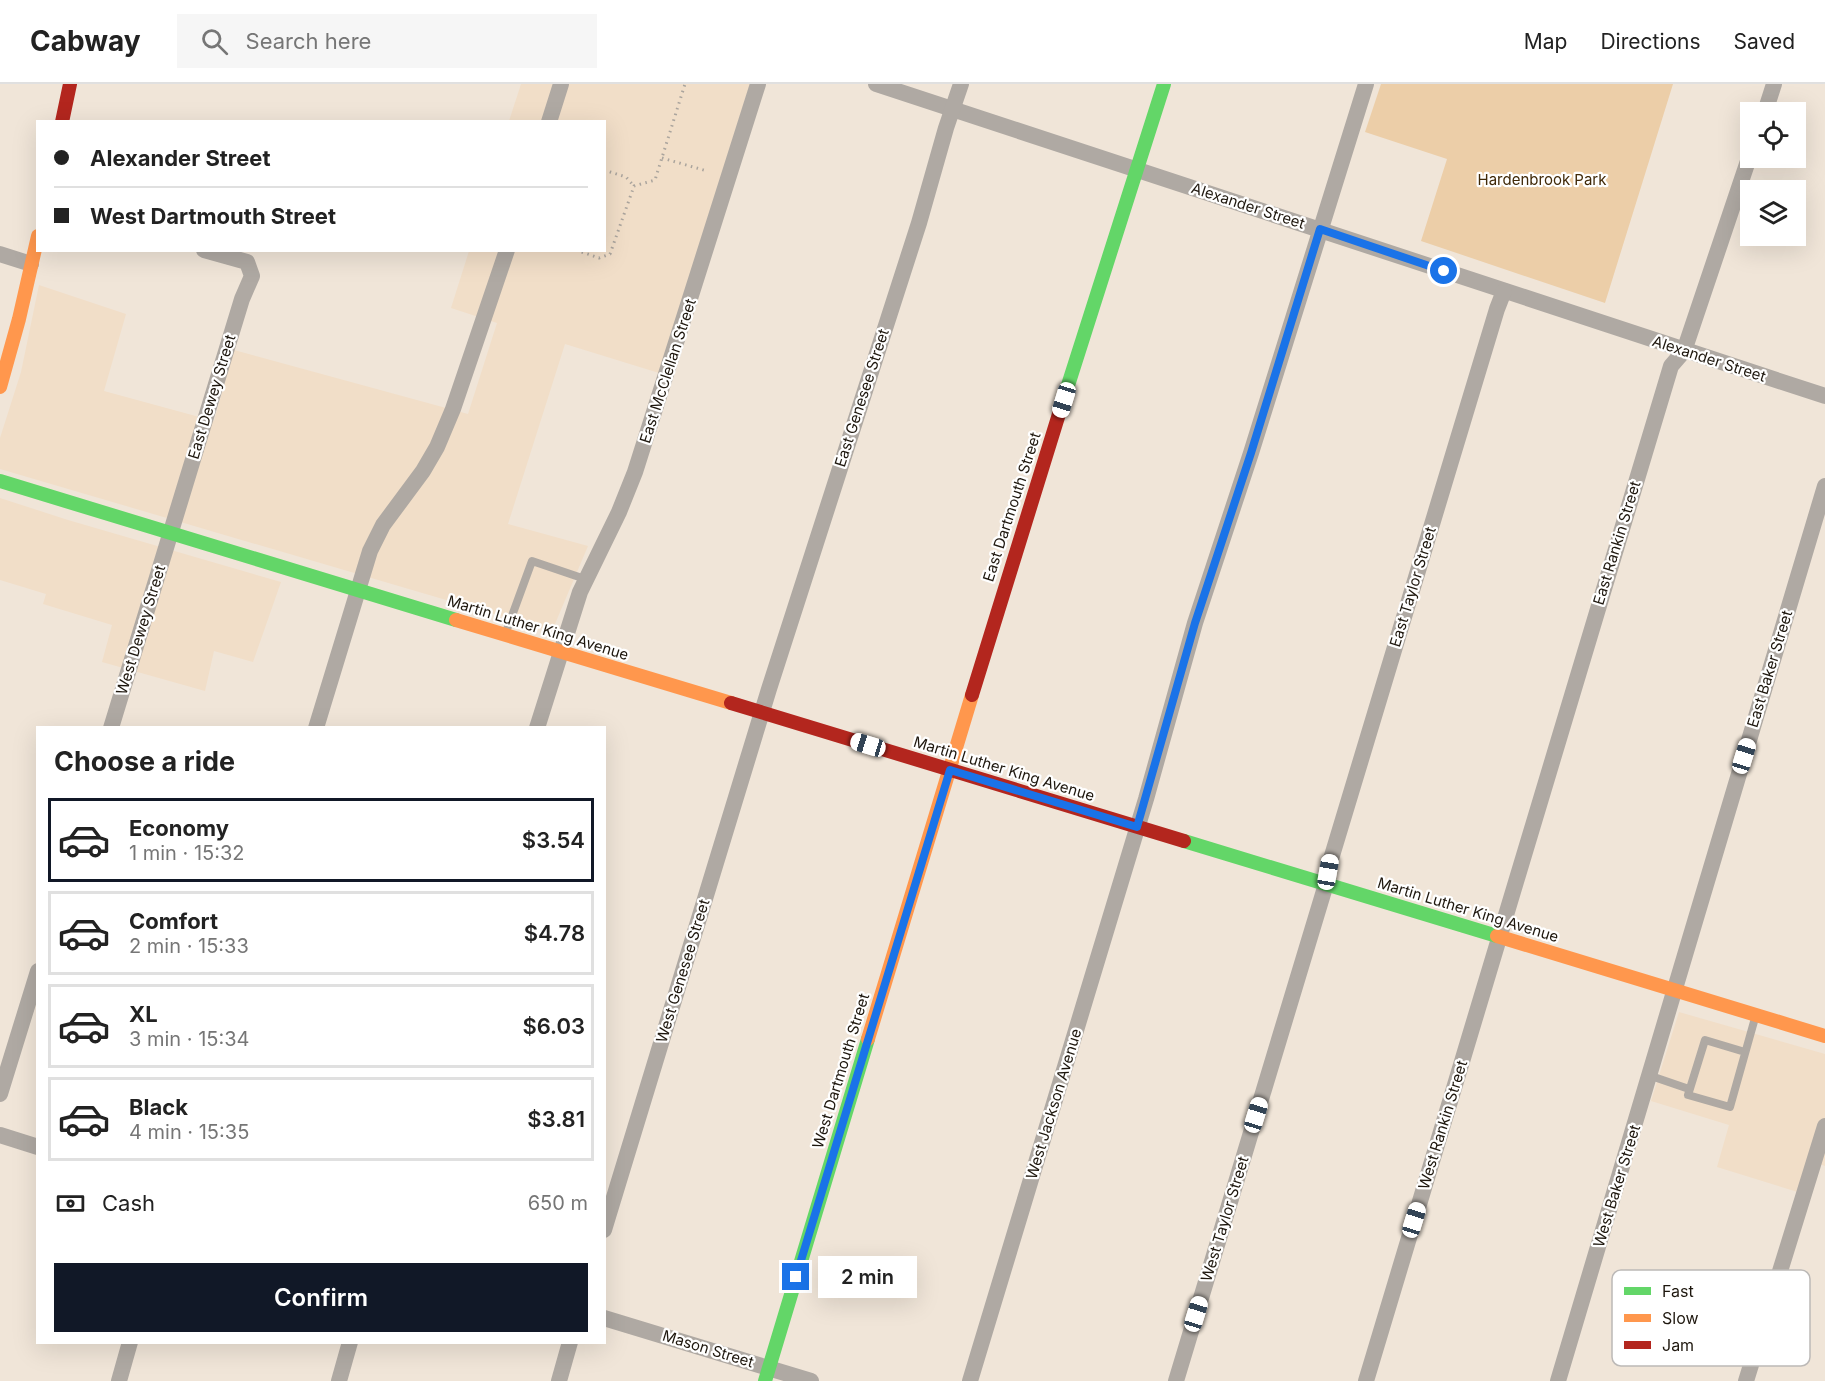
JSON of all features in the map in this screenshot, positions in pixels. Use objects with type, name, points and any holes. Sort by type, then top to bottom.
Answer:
[{"type":"street","points":[[62,120],[70,84]]},
{"type":"street","points":[[550,120],[561,84]]},
{"type":"street","name":"East McClellan Street","points":[[538,726],[585,579],[628,493],[758,84]]},
{"type":"street","name":"Alexander Street","points":[[876,84],[1825,396]]},
{"type":"street","name":"East Genesee Street","points":[[762,712],[919,223],[961,84]]},
{"type":"street","name":"East Dartmouth Street","points":[[950,770],[1006,580],[1164,84]]},
{"type":"street","name":"West Jackson Avenue","points":[[970,1381],[1137,827],[1195,623],[1251,453],[1366,84]]},
{"type":"street","points":[[1768,102],[1774,84]]},
{"type":"street","name":"East Rankin Street","points":[[1500,938],[1510,896],[1671,366],[1684,351],[1746,168]]},
{"type":"street","points":[[0,387],[36,244]]},
{"type":"street","name":"East Dewey Street","points":[[171,533],[242,299],[252,276],[247,262],[211,252]]},
{"type":"street","points":[[317,726],[370,551],[383,525],[423,471],[437,447],[453,410],[506,252]]},
{"type":"street","points":[[0,254],[31,264]]},
{"type":"street","name":"East Taylor Street","points":[[1326,884],[1330,859],[1504,291]]},
{"type":"street","name":"Martin Luther King Avenue","points":[[0,481],[1825,1036]]},
{"type":"street","name":"East Baker Street","points":[[1675,990],[1825,486]]},
{"type":"street","name":"West Dewey Street","points":[[112,726],[171,533]]},
{"type":"street","name":"West Genesee Street","points":[[606,1223],[762,712]]},
{"type":"street","name":"West Dartmouth Street","points":[[766,1375],[950,770]]},
{"type":"street","name":"West Taylor Street","points":[[1176,1381],[1326,884]]},
{"type":"street","name":"West Rankin Street","points":[[1366,1381],[1500,938]]},
{"type":"street","points":[[0,1094],[36,977]]},
{"type":"street","name":"West Baker Street","points":[[1557,1381],[1651,1076],[1675,990]]},
{"type":"street","points":[[1780,1270],[1825,1126]]},
{"type":"street","points":[[0,1135],[36,1145]]},
{"type":"street","name":"Mason Street","points":[[606,1319],[766,1375],[811,1381]]},
{"type":"street","points":[[118,1381],[129,1344]]},
{"type":"street","points":[[339,1381],[349,1344]]},
{"type":"street","points":[[559,1381],[569,1344]]},
{"type":"street","points":[[1746,1381],[1751,1366]]},
{"type":"lane","points":[[505,635],[532,561],[585,579]]},
{"type":"lane","points":[[1745,1052],[1705,1040],[1688,1095],[1730,1107],[1756,1015]]},
{"type":"lane","points":[[1651,1076],[1689,1089]]},
{"type":"path","points":[[634,186],[655,180],[685,84]]},
{"type":"path","points":[[662,158],[707,171]]},
{"type":"path","points":[[606,171],[626,177],[634,186]]},
{"type":"path","points":[[582,252],[599,258],[610,254],[634,186]]},
{"type":"shaded area","points":[[521,84],[750,84],[659,373],[565,344],[508,524],[588,546],[552,631],[0,469],[0,438],[21,372],[39,285],[126,314],[104,391],[214,421],[234,350],[468,414],[497,323],[451,308],[469,252],[606,252],[606,120],[509,120]]},
{"type":"shaded area","points":[[0,498],[281,582],[253,662],[214,651],[205,691],[102,662],[112,625],[43,604],[46,594],[0,580]]},
{"type":"shaded area","points":[[1679,1012],[1825,1054],[1825,1166],[1811,1161],[1801,1193],[1717,1167],[1729,1125],[1651,1101]]},
{"type":"green space","name":"Hardenbrook Park","points":[[1381,84],[1673,84],[1605,303],[1421,241],[1447,159],[1365,132]]},
{"type":"traffic: fast","points":[[1063,401],[1164,84]]},
{"type":"traffic: fast","points":[[0,481],[456,620]]},
{"type":"traffic: fast","points":[[1184,841],[1497,936]]},
{"type":"traffic: fast","points":[[765,1381],[868,1039]]},
{"type":"traffic: slow","points":[[0,387],[36,245]]},
{"type":"traffic: slow","points":[[456,620],[731,703]]},
{"type":"traffic: slow","points":[[868,1039],[972,695]]},
{"type":"traffic: slow","points":[[1497,936],[1825,1036]]},
{"type":"traffic: jam","points":[[62,120],[70,84]]},
{"type":"traffic: jam","points":[[972,695],[1063,401]]},
{"type":"traffic: jam","points":[[731,703],[1184,841]]},
{"type":"route","points":[[796,1277],[950,770],[1137,827],[1195,623],[1251,453],[1320,229],[1444,271]]}]
